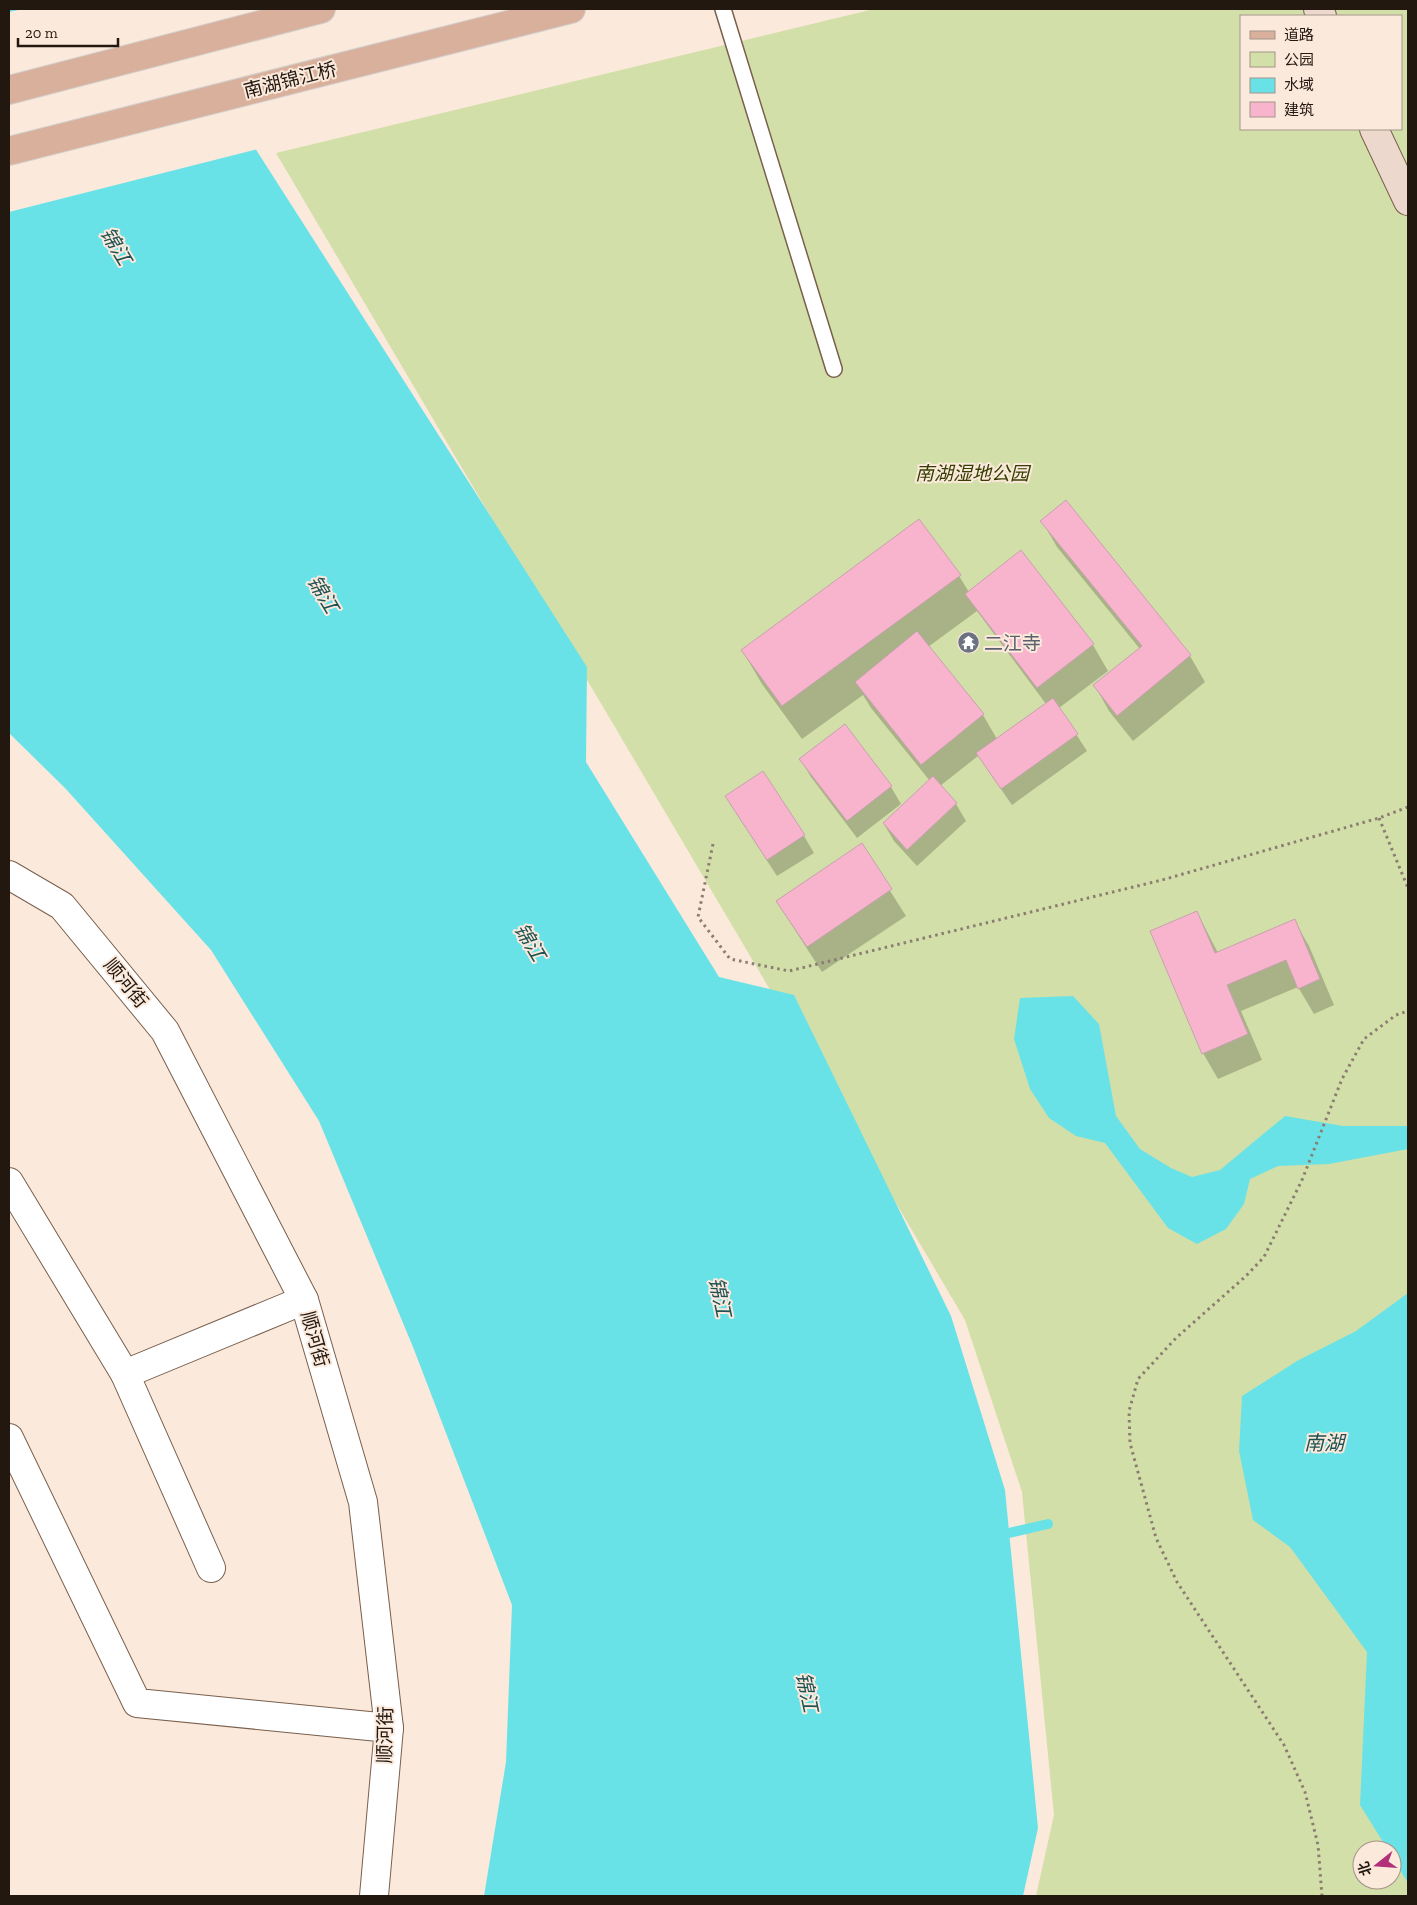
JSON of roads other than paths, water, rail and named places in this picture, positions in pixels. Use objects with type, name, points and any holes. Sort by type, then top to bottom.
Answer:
[{"type":"main road","points":[[9,90],[321,9]]},
{"type":"main road","name":"南湖锦江桥","points":[[9,151],[571,9]]},
{"type":"main road","points":[[1374,130],[1408,201]]},
{"type":"street","name":"顺河街","points":[[9,875],[62,906],[164,1031],[304,1300],[363,1502],[389,1728],[374,1896]]},
{"type":"street","points":[[9,1182],[125,1374],[211,1568]]},
{"type":"street","points":[[125,1374],[304,1300]]},
{"type":"street","points":[[9,1438],[137,1704],[389,1728]]},
{"type":"lane","points":[[723,9],[834,369]]},
{"type":"water","name":"锦江","points":[[9,9],[166,9],[587,667],[586,762],[719,977],[794,995],[951,1316],[1005,1490],[1038,1828],[1023,1896],[484,1896],[506,1762],[512,1605],[413,1347],[319,1121],[211,950],[65,788],[9,733]]},
{"type":"water","points":[[1073,996],[1099,1024],[1116,1116],[1140,1149],[1171,1168],[1192,1177],[1220,1170],[1285,1116],[1343,1126],[1408,1126],[1408,1149],[1329,1164],[1278,1166],[1250,1179],[1244,1204],[1226,1229],[1197,1244],[1168,1228],[1105,1143],[1076,1136],[1049,1118],[1030,1089],[1014,1039],[1020,998]]},
{"type":"water","name":"南湖","points":[[1408,1293],[1408,1883],[1402,1873],[1402,1840],[1382,1840],[1360,1805],[1367,1652],[1290,1547],[1253,1520],[1239,1451],[1242,1396],[1297,1361],[1356,1331]]},
{"type":"waterway","points":[[996,1536],[1048,1524]]},
{"type":"place","name":"二江寺","points":[[968,643]]},
{"type":"park label","name":"南湖湿地公园","points":[[972,473]]}]
